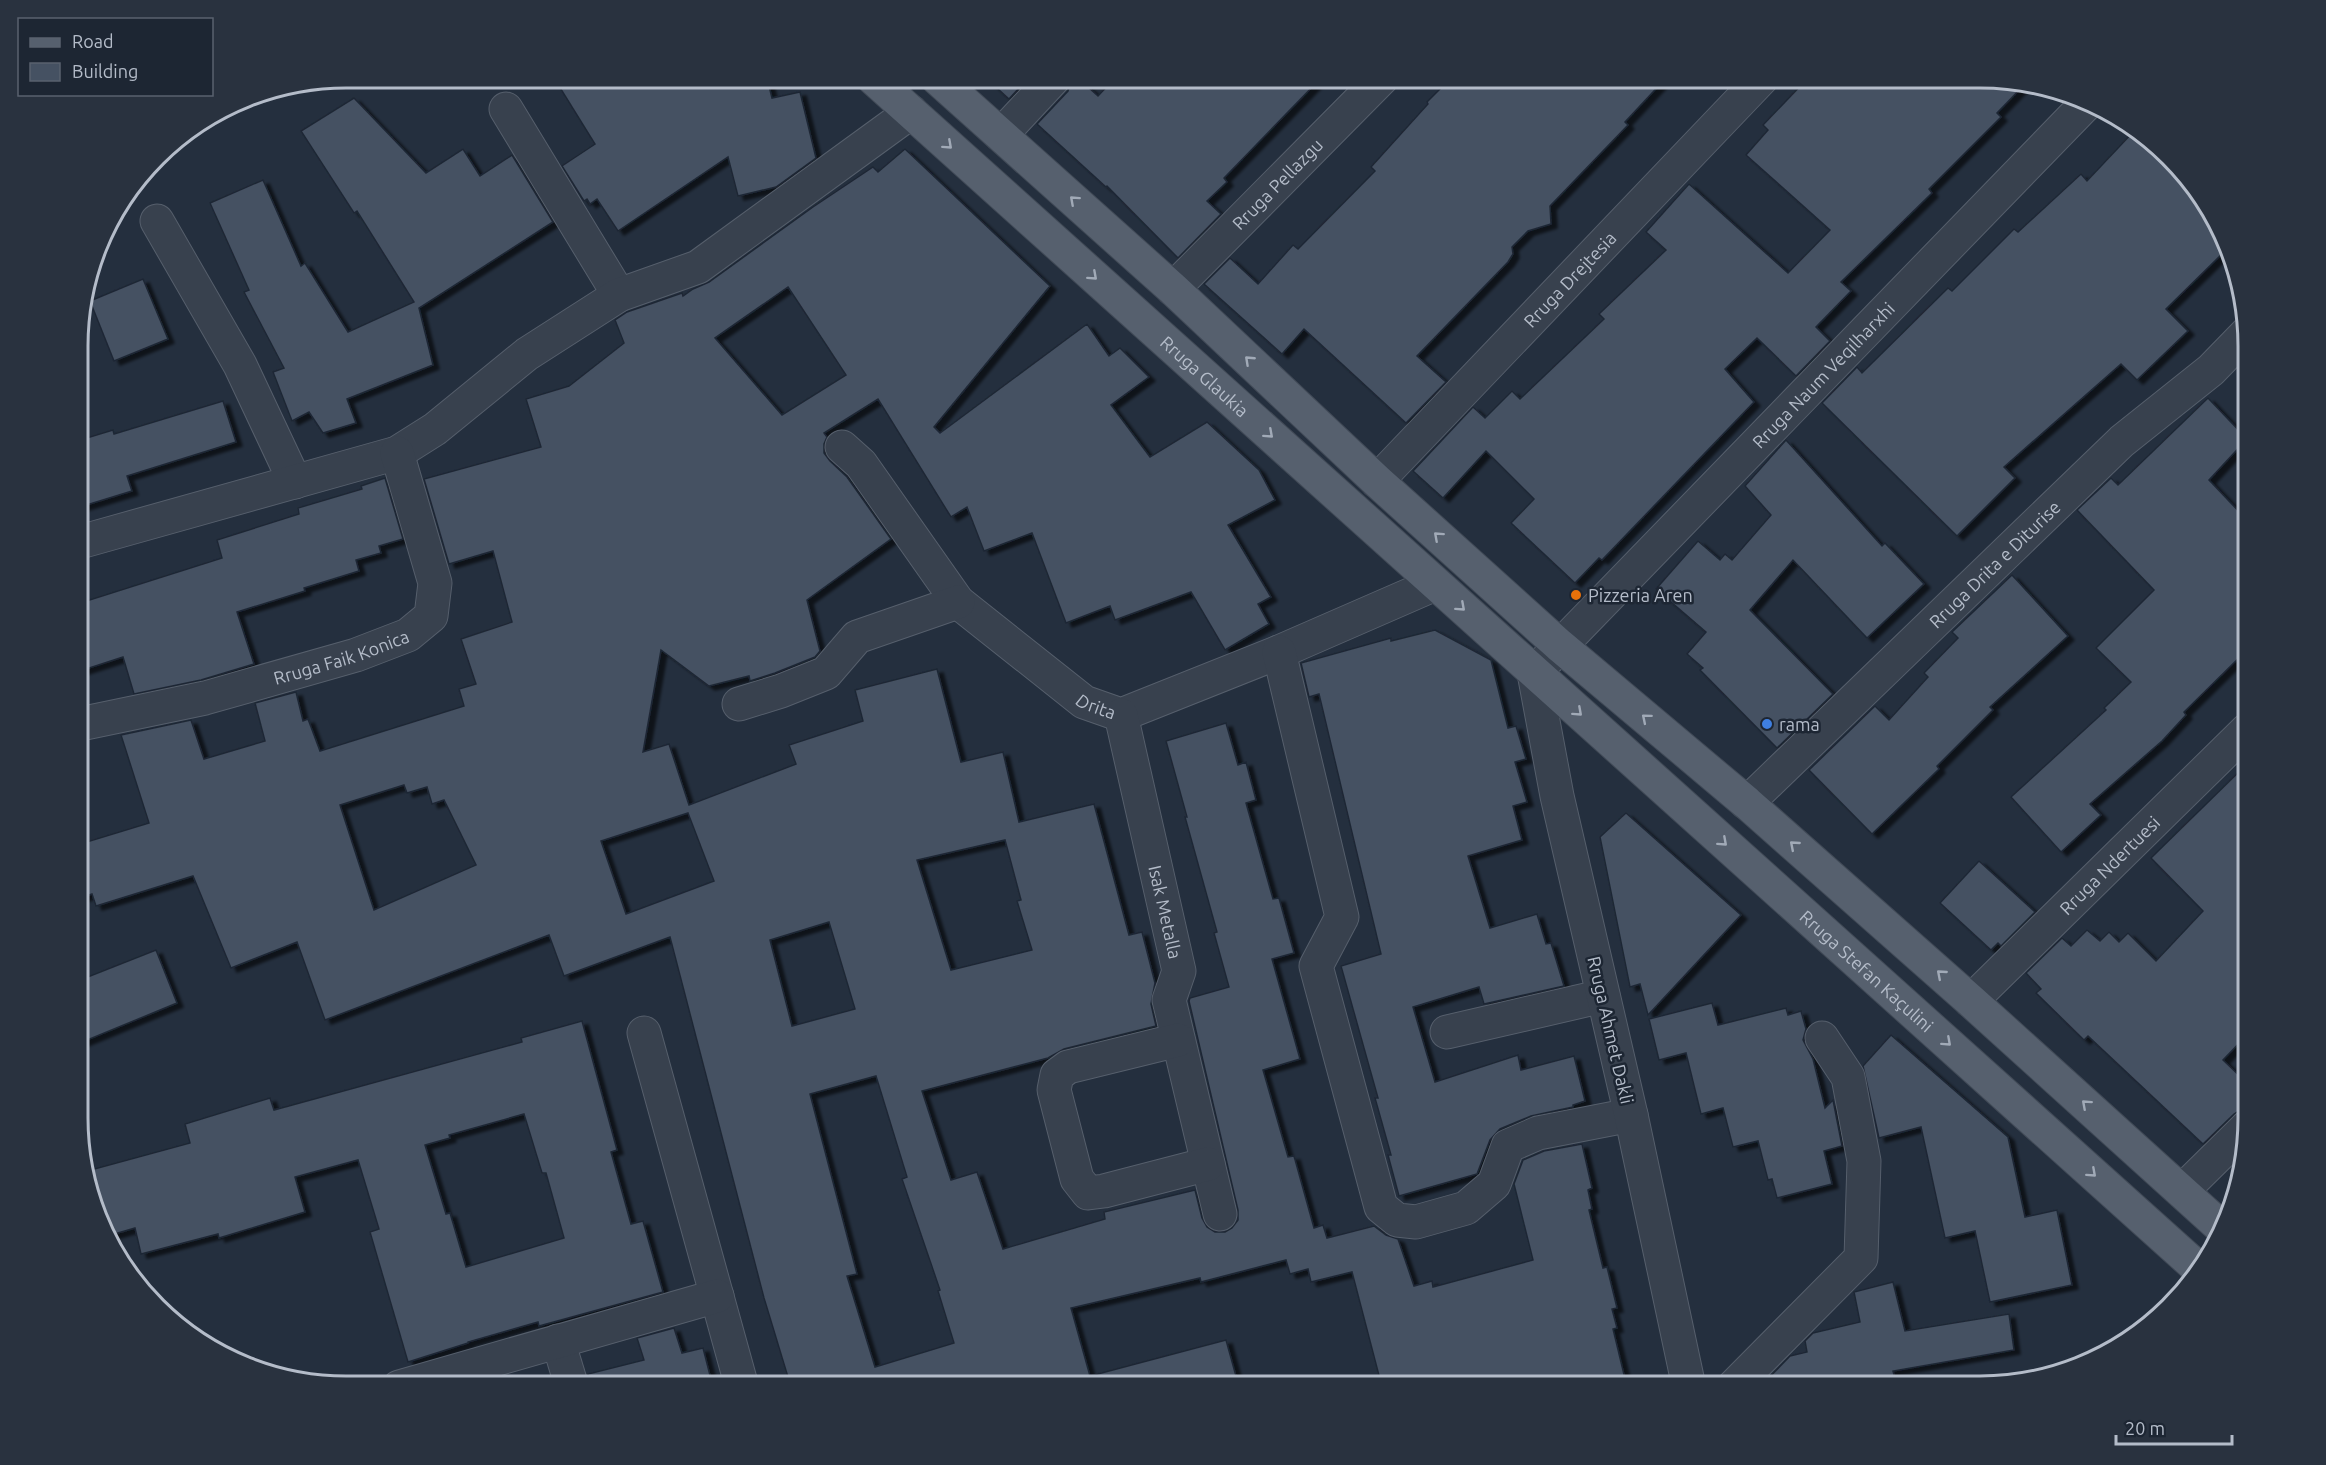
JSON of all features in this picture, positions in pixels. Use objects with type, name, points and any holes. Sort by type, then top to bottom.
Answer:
[{"type":"main road","name":"Rruga Glaukia","points":[[884,88],[1534,673]]},
{"type":"main road","points":[[948,88],[1173,289],[1377,481],[1559,645],[1747,803],[2216,1222]]},
{"type":"main road","name":"Rruga Stefan Kaçulini","points":[[1534,673],[2193,1264]]},
{"type":"street","points":[[1001,135],[1045,88]]},
{"type":"street","name":"Rruga Pellazgu","points":[[1173,289],[1372,88]]},
{"type":"street","name":"Rruga Drejtesia","points":[[1377,481],[1752,88]]},
{"type":"street","points":[[506,109],[619,295]]},
{"type":"street","name":"Rruga Naum Veqilharxhi","points":[[1534,673],[2081,109]]},
{"type":"street","points":[[88,540],[397,453],[435,429],[527,354],[619,295],[698,267],[911,112]]},
{"type":"street","points":[[157,221],[240,365],[295,482]]},
{"type":"street","name":"Rruga Drita e Diturise","points":[[1747,803],[2122,441],[2211,370],[2238,342]]},
{"type":"street","name":"Drita","points":[[842,447],[861,464],[958,602],[1084,702],[1121,715],[1279,652],[1436,584]]},
{"type":"street","name":"Rruga Faik Konica","points":[[88,722],[205,698],[356,655],[408,635],[431,616],[435,583],[397,453]]},
{"type":"street","points":[[739,704],[781,691],[826,673],[857,637],[958,602]]},
{"type":"street","points":[[1279,652],[1342,916],[1316,966],[1381,1207],[1397,1220],[1416,1222],[1466,1208],[1494,1184],[1508,1146],[1538,1133],[1631,1115]]},
{"type":"street","name":"Rruga Ahmet Dakli","points":[[1534,673],[1557,796],[1631,1115],[1687,1376]]},
{"type":"street","name":"Isak Metalla","points":[[1121,715],[1179,971],[1169,1000],[1220,1214]]},
{"type":"street","name":"Rruga Ndertuesi","points":[[1971,1001],[2238,739]]},
{"type":"street","points":[[1447,1032],[1603,996]]},
{"type":"street","points":[[644,1033],[739,1376]]},
{"type":"street","points":[[1744,1376],[1861,1258],[1864,1161],[1848,1077],[1822,1038]]},
{"type":"street","points":[[1178,1040],[1068,1067],[1057,1076],[1054,1090],[1077,1179],[1088,1193],[1104,1191],[1208,1164]]},
{"type":"street","points":[[2181,1191],[2237,1137]]},
{"type":"street","points":[[437,1376],[717,1296]]},
{"type":"street","points":[[558,1341],[569,1376]]},
{"type":"building","points":[[560,88],[770,88],[772,98],[800,92],[816,158],[776,187],[738,196],[728,157],[618,231],[597,199],[590,204],[587,199],[584,201],[562,166],[595,144]]},
{"type":"building","points":[[997,88],[1019,88],[1009,99]]},
{"type":"building","points":[[1069,88],[1089,88],[1098,96],[1106,88],[1311,88],[1224,178],[1227,182],[1207,201],[1221,214],[1178,258],[1107,186],[1037,124]]},
{"type":"building","points":[[1441,88],[1657,88],[1625,122],[1628,125],[1550,206],[1551,224],[1528,231],[1512,247],[1513,254],[1508,262],[1417,356],[1446,382],[1406,423],[1304,329],[1282,354],[1204,284],[1230,258],[1258,284],[1293,245],[1298,249],[1375,171],[1371,167],[1428,104],[1427,102]]},
{"type":"building","points":[[1798,88],[1980,88],[2018,91],[1997,113],[2001,117],[1929,189],[1932,193],[1841,282],[1851,291],[1816,327],[1830,341],[1796,376],[1757,338],[1725,369],[1754,402],[1602,560],[1599,558],[1575,583],[1511,523],[1534,499],[1486,451],[1443,498],[1413,471],[1473,407],[1485,418],[1512,391],[1520,399],[1604,319],[1599,314],[1666,250],[1646,232],[1689,184],[1788,273],[1830,230],[1746,155],[1768,130],[1763,125]]},
{"type":"building","points":[[354,98],[426,173],[463,149],[480,176],[512,155],[553,222],[419,308],[433,365],[347,399],[356,423],[323,433],[309,412],[292,421],[273,372],[284,368],[244,292],[249,290],[210,203],[263,180],[301,266],[305,263],[348,332],[414,302],[357,211],[354,213],[301,131]]},
{"type":"building","points":[[2129,136],[2150,152],[2174,176],[2203,217],[2221,255],[2166,309],[2188,331],[2137,380],[2121,364],[2004,467],[2015,478],[1957,536],[1822,403],[1857,367],[1862,373],[1948,288],[1952,291],[2014,229],[2018,232],[2081,174],[2087,181]]},
{"type":"building","points":[[905,149],[1050,286],[934,427],[940,433],[1087,324],[1109,356],[1120,348],[1149,377],[1111,405],[1150,457],[1207,422],[1259,470],[1275,500],[1228,525],[1271,597],[1258,604],[1269,624],[1225,650],[1191,592],[1115,620],[1110,606],[1066,623],[1032,533],[984,551],[967,507],[951,517],[878,399],[824,433],[827,437],[824,453],[847,477],[891,539],[807,600],[820,651],[815,657],[750,681],[749,676],[709,686],[661,650],[643,752],[669,744],[689,805],[796,764],[789,745],[863,721],[855,690],[937,669],[961,762],[1003,752],[1019,822],[1094,804],[1129,935],[1142,932],[1155,983],[1151,1004],[1156,1026],[1064,1049],[1048,1058],[922,1091],[951,1180],[977,1172],[1003,1249],[1105,1219],[1104,1212],[1195,1190],[1202,1218],[1207,1227],[1215,1232],[1225,1232],[1232,1228],[1238,1220],[1238,1210],[1189,1001],[1190,998],[1229,987],[1214,933],[1217,932],[1166,741],[1226,723],[1238,765],[1246,762],[1256,800],[1246,803],[1273,899],[1279,898],[1294,953],[1272,959],[1300,1059],[1263,1070],[1288,1157],[1294,1156],[1314,1228],[1323,1225],[1327,1238],[1374,1226],[1386,1235],[1398,1239],[1414,1286],[1432,1281],[1433,1287],[1533,1260],[1514,1184],[1523,1160],[1544,1151],[1582,1144],[1592,1188],[1588,1190],[1592,1209],[1589,1210],[1603,1268],[1607,1267],[1617,1308],[1612,1309],[1617,1328],[1613,1329],[1624,1376],[1379,1376],[1352,1272],[1311,1282],[1308,1269],[1290,1274],[1286,1260],[1201,1282],[1200,1278],[1071,1308],[1090,1376],[788,1376],[764,1298],[670,937],[564,976],[549,935],[325,1020],[297,942],[231,968],[193,876],[96,906],[92,894],[88,895],[88,842],[149,823],[121,735],[191,720],[204,759],[265,741],[255,703],[296,692],[303,721],[308,719],[320,751],[464,706],[459,689],[476,684],[461,639],[512,622],[493,551],[449,564],[424,479],[541,447],[526,399],[569,386],[624,343],[615,320],[627,312],[682,293],[683,296],[709,282],[873,167],[878,172]],"holes":[[[788,287],[846,375],[782,415],[715,338]],[[404,785],[407,793],[427,787],[432,804],[444,800],[476,865],[374,910],[340,805]],[[688,813],[714,881],[626,914],[601,841]],[[1005,840],[1021,900],[1017,901],[1032,950],[951,970],[917,860]],[[829,922],[855,1009],[792,1026],[770,940]],[[876,1076],[907,1177],[902,1179],[940,1290],[938,1291],[954,1343],[875,1367],[847,1276],[857,1274],[810,1094]]]},
{"type":"building","points":[[143,279],[168,339],[114,361],[92,306],[93,300]]},
{"type":"building","points":[[2208,398],[2238,430],[2238,449],[2209,480],[2238,511],[2238,659],[2184,712],[2186,715],[2162,741],[2090,804],[2101,815],[2061,852],[2011,797],[2106,710],[2104,708],[2131,682],[2096,648],[2154,590],[2077,510],[2111,478],[2118,485]]},
{"type":"building","points":[[223,401],[236,442],[127,476],[132,491],[88,505],[88,438],[113,430],[114,434]]},
{"type":"building","points":[[1786,440],[1882,546],[1885,543],[1924,584],[1867,638],[1793,560],[1750,610],[1833,694],[1777,748],[1700,670],[1703,668],[1687,654],[1706,632],[1656,589],[1698,541],[1720,560],[1725,554],[1732,560],[1771,515],[1745,486]]},
{"type":"building","points":[[385,478],[403,539],[379,546],[381,553],[356,560],[359,571],[237,612],[254,664],[201,680],[134,694],[123,657],[88,668],[88,600],[222,558],[217,540],[299,514],[298,508],[362,489],[361,486]]},
{"type":"building","points":[[2012,575],[2068,636],[1990,707],[1993,710],[1937,766],[1939,769],[1872,834],[1809,770],[1875,706],[1889,720],[1928,677],[1924,673],[1958,638],[1952,632]]},
{"type":"building","points":[[1435,630],[1491,660],[1508,728],[1516,726],[1526,759],[1515,762],[1527,802],[1513,806],[1522,840],[1468,856],[1490,928],[1537,914],[1546,944],[1551,943],[1564,986],[1484,1004],[1479,987],[1413,1007],[1435,1082],[1518,1055],[1521,1070],[1574,1056],[1585,1101],[1573,1107],[1531,1116],[1500,1129],[1490,1140],[1477,1174],[1399,1196],[1388,1155],[1391,1155],[1375,1098],[1378,1098],[1341,966],[1381,954],[1319,694],[1309,697],[1301,663],[1391,638],[1391,641]]},
{"type":"building","points":[[2238,773],[2238,1044],[2223,1060],[2238,1074],[2238,1112],[2203,1144],[2088,1036],[2084,1040],[2036,993],[2041,989],[2026,973],[2062,938],[2071,946],[2087,930],[2100,941],[2109,932],[2119,942],[2128,933],[2156,961],[2203,911],[2151,858]]},
{"type":"building","points":[[1626,813],[1741,915],[1648,1015],[1640,984],[1630,987],[1600,837]]},
{"type":"building","points":[[1979,861],[2035,912],[2001,946],[1998,943],[1991,950],[1940,903]]},
{"type":"building","points":[[156,950],[177,1003],[88,1040],[88,977]]},
{"type":"building","points":[[1712,1003],[1718,1025],[1786,1008],[1788,1015],[1801,1011],[1806,1029],[1803,1040],[1813,1059],[1825,1108],[1833,1100],[1842,1146],[1824,1151],[1832,1184],[1777,1198],[1772,1179],[1768,1180],[1758,1141],[1733,1147],[1723,1108],[1701,1114],[1686,1053],[1659,1060],[1649,1019]]},
{"type":"building","points":[[582,1021],[617,1150],[611,1152],[631,1224],[643,1221],[663,1292],[539,1326],[538,1322],[408,1362],[370,1232],[379,1229],[358,1160],[295,1177],[305,1212],[219,1238],[218,1234],[141,1254],[135,1228],[115,1233],[102,1202],[93,1169],[190,1143],[185,1124],[270,1098],[274,1110],[522,1042],[521,1038]],"holes":[[[524,1114],[542,1173],[546,1173],[564,1238],[466,1267],[450,1213],[446,1214],[425,1145],[450,1138],[449,1135]]]},
{"type":"building","points":[[1891,1035],[2008,1137],[2025,1217],[2057,1210],[2072,1285],[1990,1302],[1975,1231],[1945,1238],[1921,1127],[1879,1138],[1863,1066]]},
{"type":"building","points":[[1893,1282],[1905,1331],[2009,1314],[2014,1350],[1893,1371],[1894,1376],[1771,1376],[1790,1356],[1807,1352],[1805,1341],[1813,1333],[1860,1322],[1854,1292]]},
{"type":"building","points":[[674,1328],[682,1353],[703,1348],[710,1376],[588,1376],[588,1374],[644,1360],[637,1338]]},
{"type":"building","points":[[1226,1340],[1236,1376],[1090,1376]]},
{"type":"place","name":"Pizzeria Aren","points":[[1576,595]]},
{"type":"place","name":"rama","points":[[1767,724]]}]
